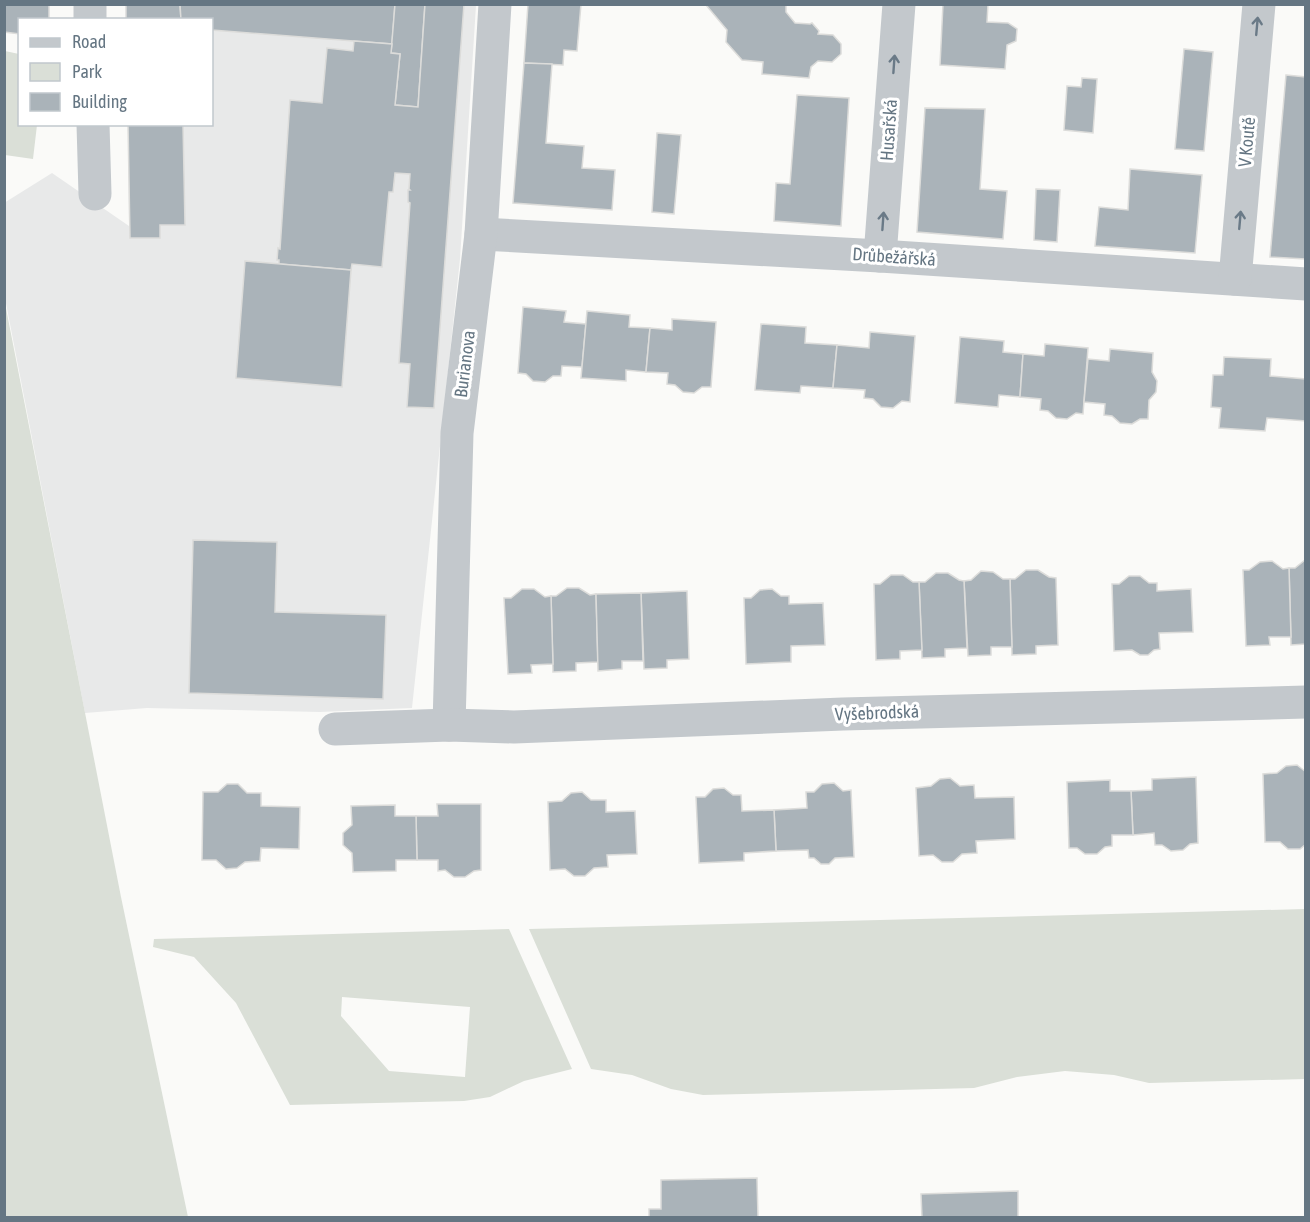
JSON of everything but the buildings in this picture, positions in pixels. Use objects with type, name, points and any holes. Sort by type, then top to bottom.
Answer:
[{"type":"street","name":"Burianova","points":[[449,725],[457,433],[481,234],[495,4]]},
{"type":"street","name":"Husařská","points":[[880,256],[899,4]]},
{"type":"street","name":"V Koutě","points":[[1235,279],[1259,4]]},
{"type":"street","points":[[93,126],[95,194]]},
{"type":"street","name":"Drůbežářská","points":[[481,234],[880,256],[1305,284]]},
{"type":"street","name":"Vyšebrodská","points":[[335,729],[449,725],[514,727],[843,714],[1305,702]]},
{"type":"shaded area","points":[[126,5],[476,5],[460,259],[412,708],[320,712],[147,708],[85,713],[5,298],[4,203],[52,173],[129,226],[128,126],[213,126],[213,18],[126,18]]},
{"type":"green space","points":[[5,51],[18,54],[18,126],[37,126],[33,159],[5,155]]},
{"type":"green space","points":[[4,298],[121,897],[188,1217],[5,1217]]},
{"type":"green space","points":[[1305,909],[1305,1079],[1149,1083],[1114,1075],[1065,1071],[1017,1077],[974,1088],[703,1095],[671,1089],[632,1075],[591,1069],[529,929]]},
{"type":"green space","points":[[509,929],[572,1069],[524,1081],[490,1097],[464,1101],[290,1105],[236,1003],[194,957],[153,947],[154,939]],"holes":[[[342,997],[470,1007],[465,1077],[389,1071],[341,1016]]]}]
